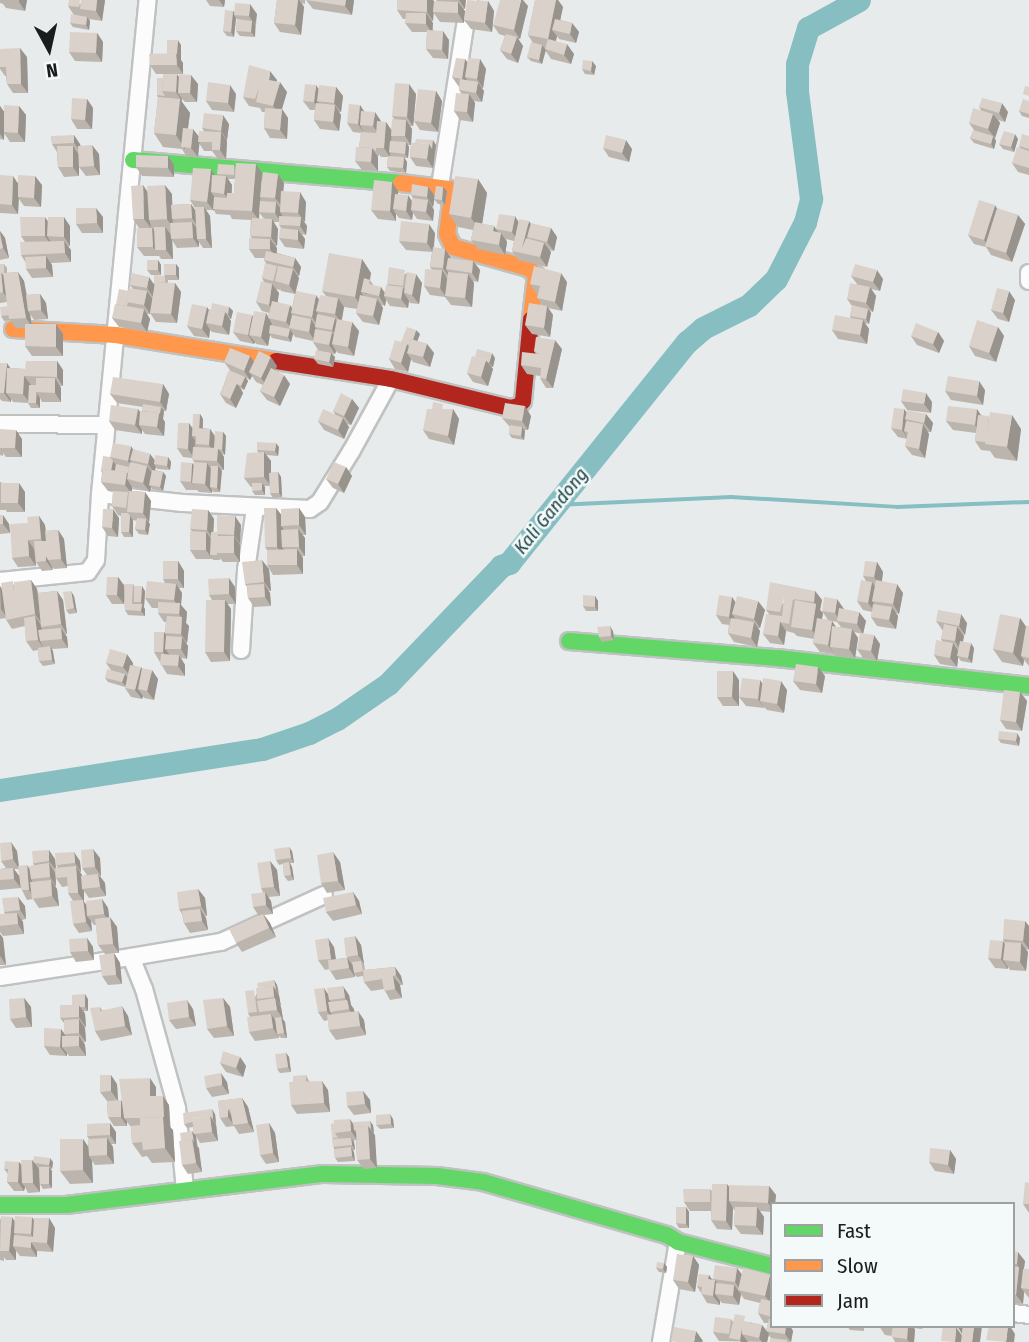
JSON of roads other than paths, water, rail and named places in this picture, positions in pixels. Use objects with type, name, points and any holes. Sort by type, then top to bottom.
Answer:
[{"type":"street","points":[[0,582],[82,574],[96,560],[100,494],[148,0]]},
{"type":"street","points":[[440,186],[470,0]]},
{"type":"street","points":[[13,329],[116,335],[391,379],[510,408],[519,406],[523,401],[536,275],[528,268],[453,247],[447,234],[452,194],[440,186],[351,176],[133,160]]},
{"type":"street","points":[[1029,273],[1029,281]]},
{"type":"street","points":[[100,494],[256,508],[310,509],[320,502],[391,379]]},
{"type":"street","points":[[0,424],[107,425]]},
{"type":"street","points":[[241,650],[246,570],[256,508]]},
{"type":"street","points":[[569,641],[777,658],[1029,686]]},
{"type":"street","points":[[0,977],[221,942],[324,895]]},
{"type":"street","points":[[131,957],[144,989],[177,1108],[185,1189]]},
{"type":"street","points":[[0,1205],[66,1205],[323,1174],[437,1176],[483,1182],[667,1235],[678,1242],[770,1265]]},
{"type":"street","points":[[661,1342],[678,1242]]},
{"type":"waterway","name":"Kali Gandong","points":[[0,790],[262,749],[309,733],[337,719],[388,684],[501,566],[509,563],[687,342],[703,328],[749,305],[776,279],[805,222],[811,199],[797,91],[797,64],[808,28],[859,0]]},
{"type":"waterway","points":[[556,505],[731,497],[897,507],[1029,502]]}]
